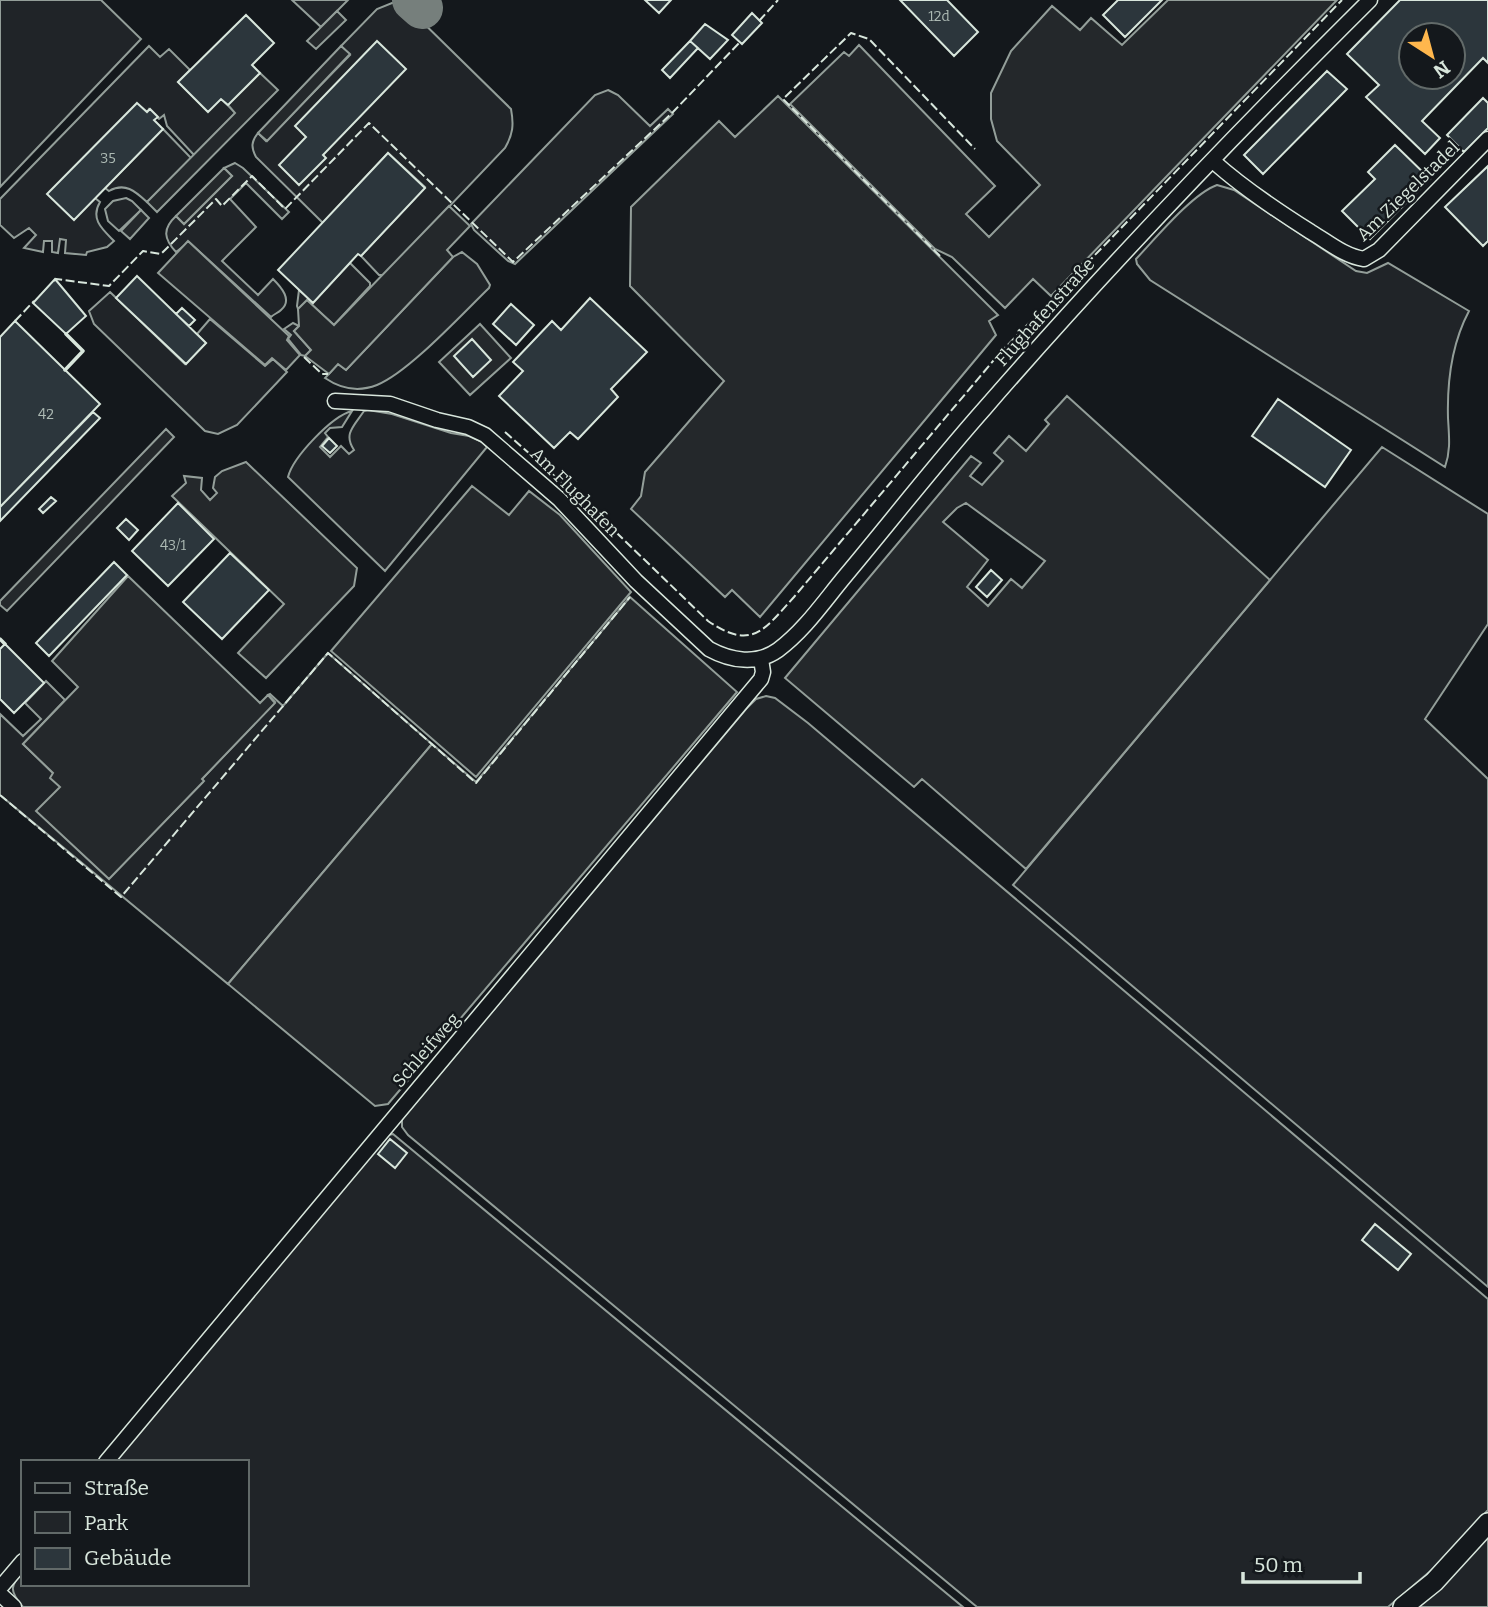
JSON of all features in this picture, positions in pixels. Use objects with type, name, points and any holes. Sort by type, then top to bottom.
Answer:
[{"type":"street","name":"Flughafenstraße","points":[[761,659],[779,649],[814,614],[984,409],[1061,321],[1370,0]]},
{"type":"street","name":"Am Ziegelstadel","points":[[1213,161],[1240,185],[1292,220],[1346,254],[1364,259],[1379,250],[1488,139]]},
{"type":"street","name":"Am Flughafen","points":[[335,401],[390,404],[468,427],[485,435],[559,499],[636,582],[709,649],[736,659],[761,659]]},
{"type":"street","name":"Schleifweg","points":[[108,1460],[749,694],[764,672],[761,659]]},
{"type":"street","points":[[1403,1607],[1434,1582],[1488,1523]]},
{"type":"street","points":[[0,1588],[21,1563]]},
{"type":"street","points":[[0,1594],[14,1607]]},
{"type":"green space","points":[[0,0],[101,0],[141,39],[0,187]]},
{"type":"green space","points":[[292,0],[348,0],[321,27]]},
{"type":"green space","points":[[392,3],[403,3],[511,109],[513,125],[505,148],[384,275],[379,275],[361,256],[425,187],[388,153],[323,223],[256,157],[252,145],[258,133],[266,141],[350,55],[341,46],[377,9]]},
{"type":"green space","points":[[149,46],[160,57],[169,49],[190,70],[178,82],[207,111],[221,99],[236,113],[194,155],[167,126],[164,115],[159,119],[149,109],[95,198],[100,202],[97,219],[114,241],[107,247],[87,252],[86,255],[65,253],[66,240],[60,239],[58,253],[52,252],[52,241],[44,241],[43,252],[24,248],[36,235],[29,228],[14,238],[0,225],[0,199]]},
{"type":"green space","points":[[608,90],[618,95],[650,126],[668,109],[673,114],[515,264],[508,261],[474,230],[471,224],[595,95]]},
{"type":"green space","points":[[163,129],[191,158],[147,202],[130,189],[120,187],[109,191],[105,188]]},
{"type":"green space","points":[[235,163],[289,212],[282,219],[246,183],[230,199],[256,227],[222,261],[258,295],[273,279],[284,294],[286,302],[281,310],[271,317],[189,242],[176,252],[166,234],[168,225],[176,216],[184,224],[232,176],[224,168]]},
{"type":"green space","points":[[1217,185],[1234,190],[1356,271],[1367,273],[1388,263],[1469,311],[1458,336],[1452,363],[1448,404],[1449,449],[1445,467],[1150,280],[1137,264],[1136,259],[1175,218],[1197,197]]},
{"type":"green space","points":[[126,198],[141,210],[119,231],[108,221],[105,209],[113,201]]},
{"type":"green space","points":[[462,252],[477,264],[490,285],[435,341],[404,368],[377,385],[350,388],[325,378],[338,364],[346,370],[453,257]]},
{"type":"green space","points":[[350,263],[370,286],[334,325],[307,301],[298,309],[299,290],[313,302]]},
{"type":"green space","points":[[110,292],[185,364],[206,343],[197,334],[210,319],[265,366],[273,359],[287,372],[237,425],[218,434],[205,431],[94,324],[89,311]]},
{"type":"green space","points":[[293,323],[299,326],[294,331],[311,350],[305,356],[301,355],[288,339],[291,335],[284,329]]},
{"type":"green space","points":[[352,411],[342,427],[330,428],[325,433],[328,437],[320,447],[330,457],[341,446],[349,454],[354,450],[350,439],[351,430],[364,411],[392,414],[469,436],[487,447],[385,571],[288,477],[297,459],[314,438],[334,421]]},
{"type":"green space","points":[[1382,447],[1488,514],[1488,624],[1425,719],[1488,779],[1488,1287],[1013,885]]},
{"type":"green space","points":[[328,653],[432,744],[228,984],[0,795],[0,714],[23,736],[41,719],[25,703],[46,681],[65,700],[23,744],[54,774],[109,878],[203,782],[202,779],[275,702],[268,695],[283,706]]},
{"type":"green space","points":[[766,696],[775,698],[808,723],[1488,1299],[1488,1510],[1440,1563],[1388,1607],[977,1607],[408,1135],[402,1127],[402,1119],[746,709],[756,699]]},
{"type":"green space","points":[[393,1134],[963,1607],[23,1607],[13,1592],[21,1573],[21,1586],[248,1586],[248,1460],[115,1460],[388,1135]]},
{"type":"green space","points":[[1488,1535],[1488,1607],[1415,1607]]},
{"type":"shaded area","points":[[1168,0],[1337,0],[1051,296],[1033,279],[1005,308],[952,257],[935,249],[790,104],[844,52],[849,56],[859,45],[995,186],[966,214],[989,237],[1040,185],[997,141],[991,119],[991,93],[1011,51],[1052,6],[1080,30],[1091,18],[1122,45]]},
{"type":"shaded area","points":[[337,11],[346,20],[316,49],[307,41]]},
{"type":"shaded area","points":[[341,46],[350,54],[267,141],[258,133]]},
{"type":"shaded area","points":[[260,73],[278,90],[157,212],[147,202],[235,113],[228,105]]},
{"type":"shaded area","points":[[778,96],[998,315],[989,321],[996,335],[760,617],[732,590],[725,597],[631,509],[641,496],[645,472],[724,381],[630,286],[631,207],[719,121],[735,137]]},
{"type":"shaded area","points":[[224,168],[232,176],[184,224],[176,216]]},
{"type":"shaded area","points":[[449,206],[470,226],[447,250],[453,257],[346,370],[338,364],[329,374],[305,356],[311,350],[294,331],[299,326],[298,309],[307,300],[334,325]]},
{"type":"shaded area","points":[[141,210],[149,218],[130,239],[121,231]]},
{"type":"shaded area","points":[[188,241],[289,336],[287,340],[300,355],[286,370],[272,358],[265,365],[158,273]]},
{"type":"shaded area","points":[[480,324],[511,358],[470,395],[439,362]]},
{"type":"shaded area","points":[[1067,396],[1270,580],[1026,869],[922,779],[914,787],[785,678],[971,456],[981,463],[970,476],[982,485],[1003,461],[994,453],[1009,436],[1026,451],[1049,424],[1045,420]],"holes":[[[966,503],[1045,561],[1022,588],[1011,579],[988,606],[967,587],[988,560],[943,522]]]},
{"type":"shaded area","points":[[166,429],[174,437],[7,611],[0,605],[0,601]]},
{"type":"shaded area","points":[[246,462],[357,568],[354,586],[266,678],[238,653],[284,604],[172,496],[186,483],[184,476],[202,478],[201,490],[210,500],[217,493],[213,488],[215,477],[222,471]]},
{"type":"shaded area","points":[[472,486],[509,515],[529,491],[560,515],[631,592],[476,777],[331,651]]},
{"type":"shaded area","points":[[128,576],[260,703],[268,695],[275,703],[109,879],[36,811],[60,787],[50,778],[53,773],[23,744],[78,687],[52,661]]},
{"type":"shaded area","points":[[630,597],[737,692],[388,1104],[375,1106],[228,984],[432,744],[476,782]]},
{"type":"building","points":[[645,0],[671,0],[659,13]]},
{"type":"building","points":[[900,0],[947,0],[978,32],[954,56]]},
{"type":"building","points":[[1118,0],[1162,0],[1125,37],[1103,15]]},
{"type":"building","points":[[1400,0],[1488,0],[1488,63],[1483,58],[1467,75],[1467,21],[1397,21],[1397,91],[1451,91],[1422,121],[1440,138],[1425,154],[1366,97],[1379,85],[1347,54]]},
{"type":"building","points":[[752,13],[762,23],[742,44],[732,35]]},
{"type":"building","points":[[246,15],[274,43],[252,65],[260,73],[228,105],[221,99],[208,112],[178,82]]},
{"type":"building","points":[[705,24],[728,40],[710,59],[690,41]]},
{"type":"building","points":[[377,41],[406,69],[323,155],[326,158],[299,185],[279,165],[306,137],[295,126]]},
{"type":"building","points":[[690,41],[698,48],[670,78],[662,70]]},
{"type":"building","points":[[1327,71],[1347,89],[1263,174],[1244,155]]},
{"type":"building","points":[[1483,98],[1488,103],[1488,128],[1464,152],[1447,135]]},
{"type":"building","points":[[137,103],[147,112],[150,109],[158,117],[154,120],[163,129],[74,220],[47,194]]},
{"type":"building","points":[[1395,145],[1430,179],[1370,239],[1342,211],[1375,179],[1368,172]]},
{"type":"building","points":[[388,153],[425,188],[313,303],[278,270]]},
{"type":"building","points":[[1488,166],[1488,241],[1483,246],[1445,207]]},
{"type":"building","points":[[137,276],[206,343],[186,364],[116,298]]},
{"type":"building","points":[[55,279],[86,316],[66,334],[33,303]]},
{"type":"building","points":[[590,298],[647,352],[611,389],[618,397],[578,439],[570,432],[554,448],[499,396],[523,371],[513,362],[552,321],[561,330]]},
{"type":"building","points":[[511,304],[534,325],[516,345],[493,324]]},
{"type":"building","points":[[182,308],[195,320],[189,326],[176,314]]},
{"type":"building","points":[[15,321],[100,404],[0,507],[0,337]]},
{"type":"building","points":[[472,339],[491,360],[473,377],[454,356]]},
{"type":"building","points":[[1278,399],[1351,450],[1325,487],[1252,436]]},
{"type":"building","points":[[93,412],[100,418],[0,521],[0,507]]},
{"type":"building","points":[[329,438],[337,446],[330,453],[322,446]]},
{"type":"building","points":[[51,497],[56,501],[43,513],[39,509]]},
{"type":"building","points":[[178,503],[214,539],[168,586],[132,551]]},
{"type":"building","points":[[126,519],[138,530],[129,540],[117,528]]},
{"type":"building","points":[[230,553],[269,590],[222,639],[183,602]]},
{"type":"building","points":[[114,562],[127,575],[49,656],[36,643]]},
{"type":"building","points":[[991,570],[1002,580],[987,597],[976,587]]},
{"type":"building","points":[[5,644],[44,683],[14,713],[0,699],[0,649]]},
{"type":"building","points":[[390,1139],[407,1153],[395,1168],[378,1154]]},
{"type":"building","points":[[1375,1224],[1411,1254],[1398,1270],[1362,1240]]},
{"type":"taxiway","points":[[413,0],[422,8]]},
{"type":"fence","points":[[759,21],[778,0]]},
{"type":"fence","points":[[505,432],[596,513],[708,621],[736,635],[756,633],[774,619],[794,597],[999,354],[1342,0]]},
{"type":"fence","points":[[940,256],[783,99],[851,33],[869,39],[975,149]]},
{"type":"fence","points":[[54,281],[56,279],[109,286],[143,251],[161,254],[216,199],[222,206],[252,176],[285,209],[369,123],[513,262],[673,112],[740,42]]},
{"type":"fence","points":[[15,321],[34,301]]},
{"type":"fence","points":[[304,357],[322,374],[328,374]]},
{"type":"fence","points":[[0,795],[121,897],[328,653],[476,783],[630,597]]},
{"type":"wall","points":[[65,370],[83,351],[66,334]]},
{"type":"wall","points":[[0,639],[5,644]]}]
